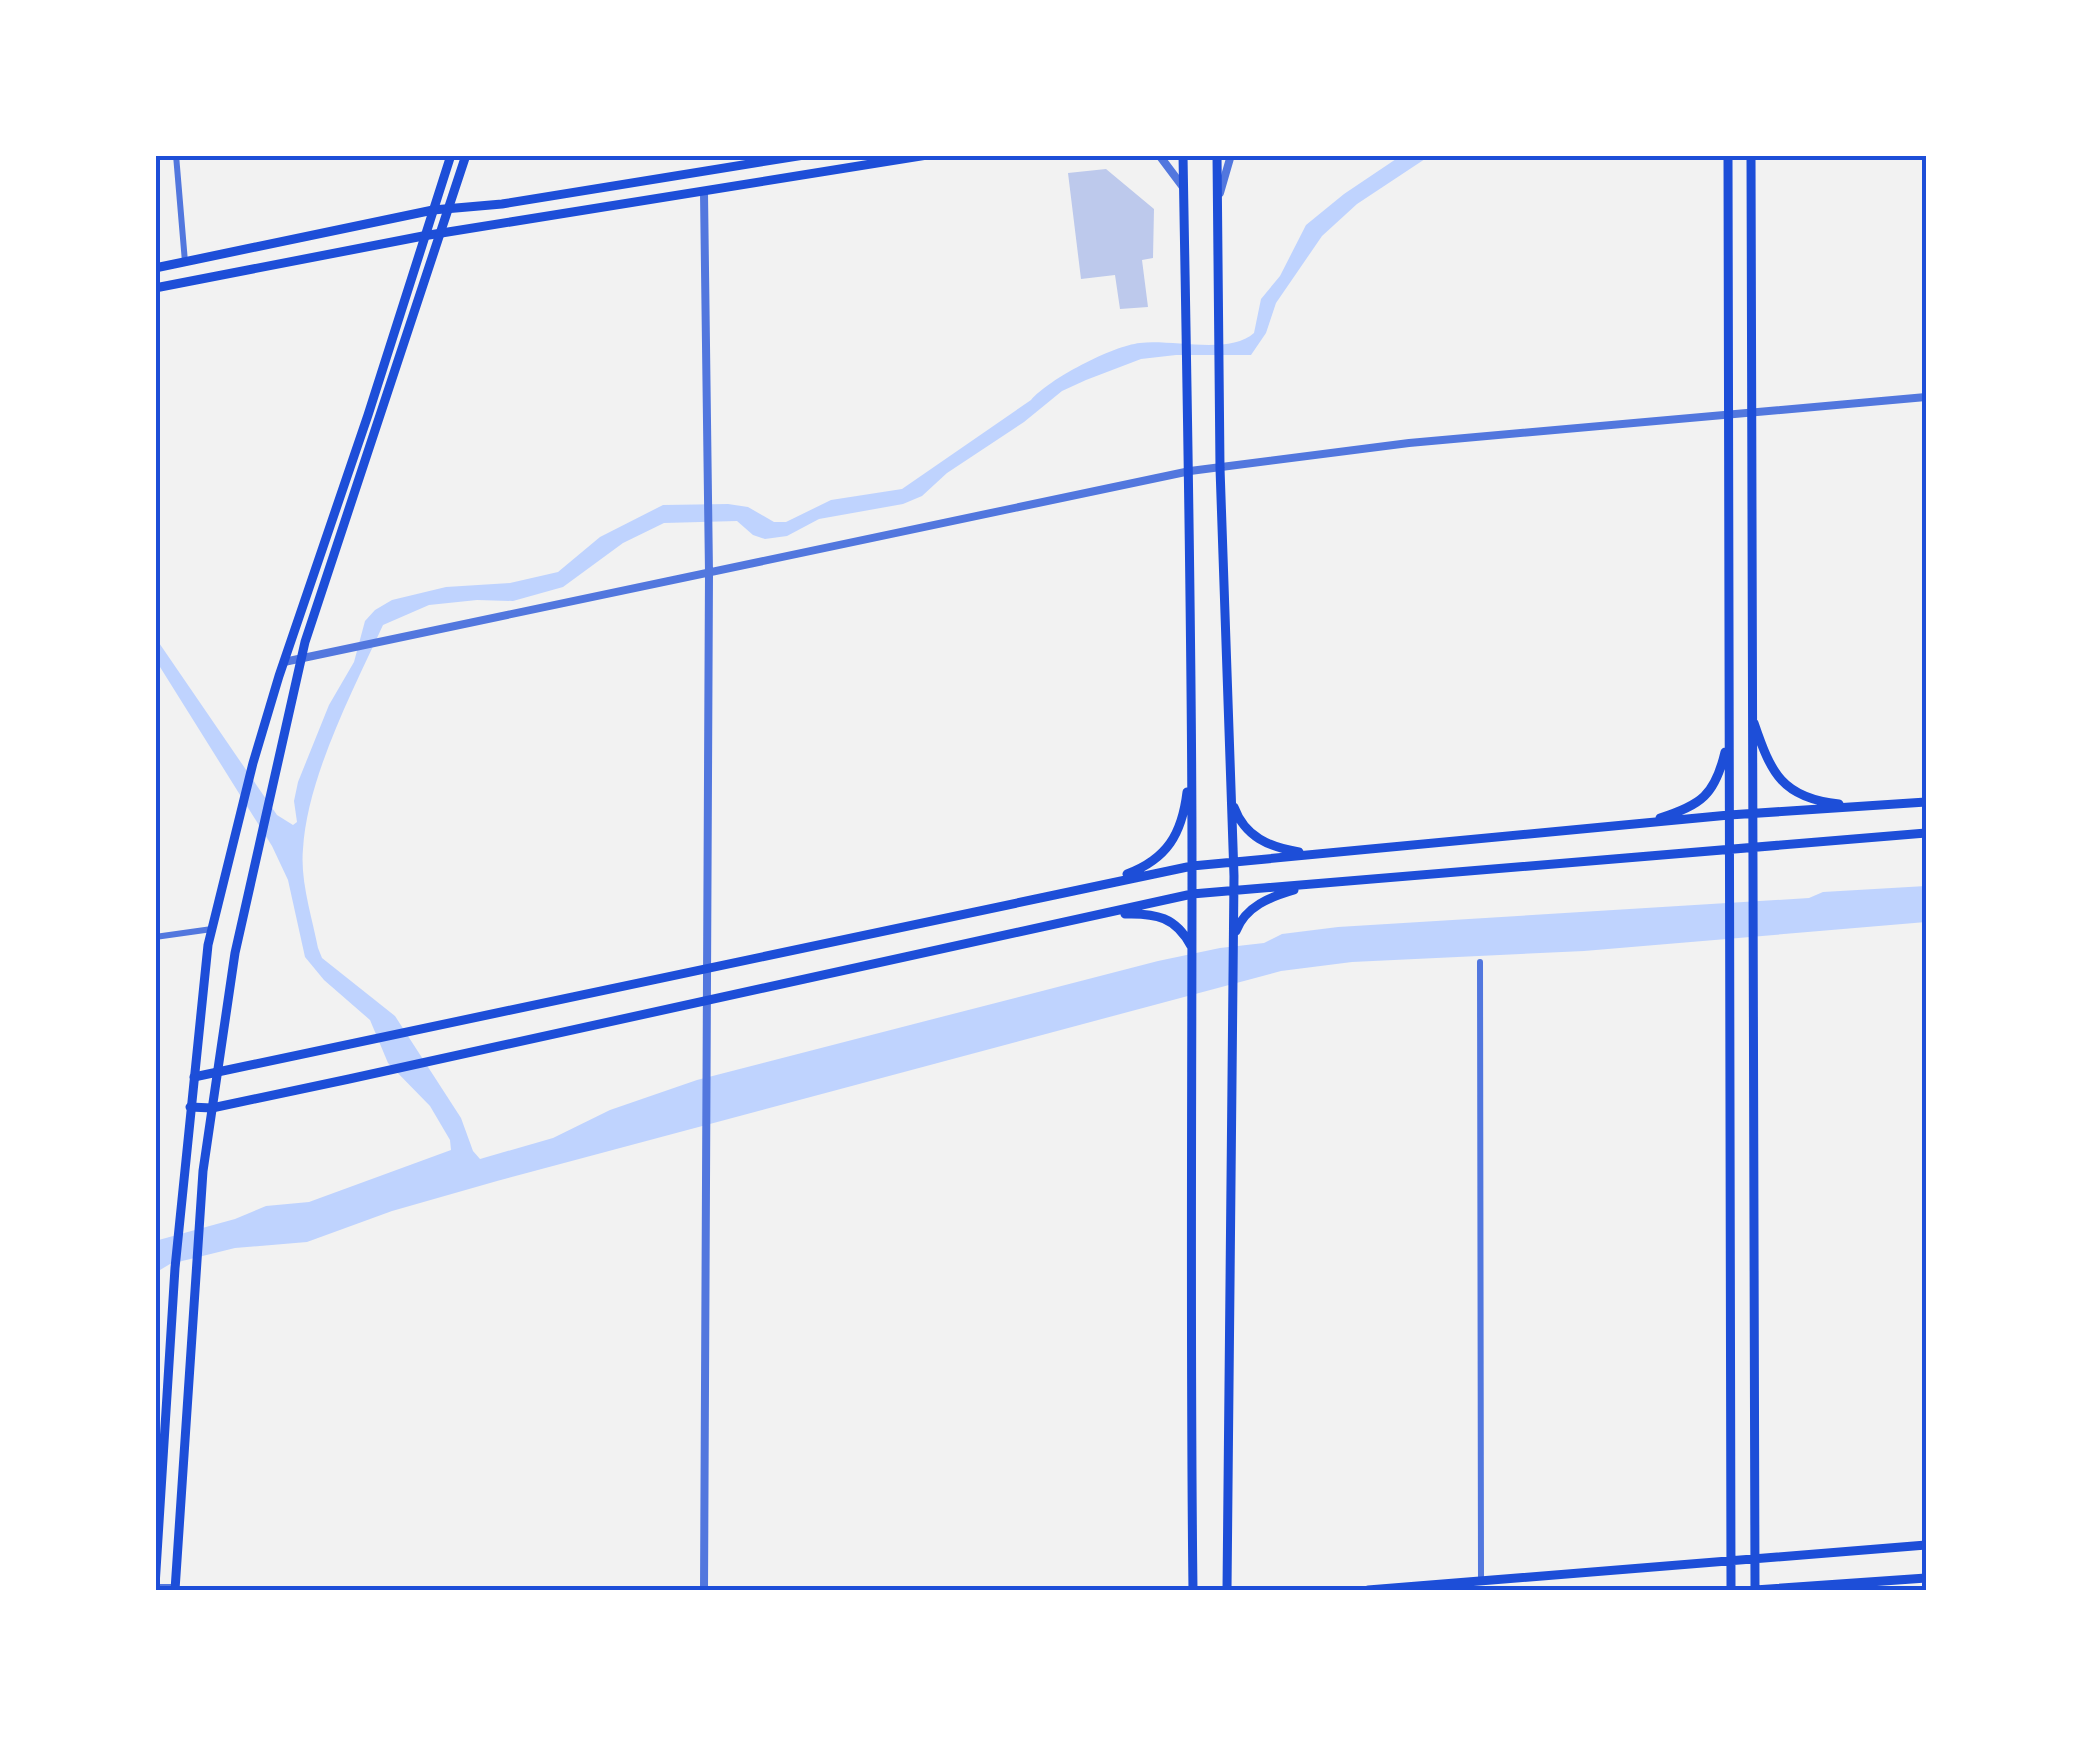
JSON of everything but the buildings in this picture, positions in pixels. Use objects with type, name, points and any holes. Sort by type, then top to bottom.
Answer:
[{"type":"main road","points":[[155,1587],[174,1268],[212,930],[253,763],[284,662],[451,155]]},
{"type":"main road","points":[[175,1589],[200,1224],[235,953],[302,657],[466,155]]},
{"type":"main road","points":[[155,268],[432,210],[502,204],[804,155]]},
{"type":"main road","points":[[155,288],[423,236],[927,155]]},
{"type":"main road","points":[[1183,155],[1192,755],[1189,1273],[1193,1590]]},
{"type":"main road","points":[[1216,155],[1220,468],[1234,860],[1227,1590]]},
{"type":"main road","points":[[1728,155],[1731,1590]]},
{"type":"main road","points":[[1751,155],[1755,1590],[1926,1578]]},
{"type":"main road","points":[[1751,715],[1774,774],[1784,785],[1816,802],[1862,806]]},
{"type":"main road","points":[[1638,824],[1701,802],[1720,772],[1729,733]]},
{"type":"main road","points":[[1098,885],[1148,864],[1174,842],[1184,812],[1192,755]]},
{"type":"main road","points":[[1232,802],[1242,825],[1266,844],[1311,854]]},
{"type":"main road","points":[[194,1077],[1192,866],[1729,815],[1926,802]]},
{"type":"main road","points":[[190,1107],[212,1108],[391,1070],[1192,894],[1926,833]]},
{"type":"main road","points":[[1233,941],[1240,920],[1256,905],[1314,884]]},
{"type":"main road","points":[[1102,916],[1144,914],[1168,918],[1184,933],[1192,949]]},
{"type":"main road","points":[[1368,1590],[1926,1545]]},
{"type":"street","points":[[176,155],[184,262]]},
{"type":"street","points":[[1159,155],[1184,190]]},
{"type":"street","points":[[1217,202],[1231,155]]},
{"type":"street","points":[[704,193],[709,573],[704,1590]]},
{"type":"street","points":[[284,662],[1190,471],[1405,443],[1926,397]]},
{"type":"street","points":[[155,937],[212,930]]},
{"type":"street","points":[[1480,962],[1481,1581]]},
{"type":"street","points":[[155,1587],[175,1589]]},
{"type":"water","points":[[1402,155],[1431,155],[1357,204],[1322,236],[1276,303],[1266,333],[1251,355],[1141,359],[1086,380],[1062,391],[1024,422],[947,473],[922,496],[903,504],[819,519],[787,536],[765,539],[753,535],[737,521],[664,523],[623,543],[563,587],[513,601],[429,605],[383,625],[333,735],[306,822],[303,874],[322,958],[395,1016],[461,1118],[480,1159],[553,1138],[610,1110],[697,1080],[1158,961],[1264,943],[1282,934],[1338,927],[1809,898],[1823,892],[1926,886],[1926,922],[1584,951],[1352,962],[1281,971],[497,1181],[392,1211],[307,1242],[235,1248],[170,1264],[155,1273],[155,1241],[235,1219],[266,1206],[309,1202],[451,1150],[450,1140],[430,1106],[388,1063],[370,1020],[324,980],[305,957],[288,880],[272,846],[155,659],[155,637],[277,815],[293,825],[297,822],[294,801],[298,782],[329,705],[354,662],[365,621],[375,610],[392,600],[446,587],[510,583],[558,572],[600,537],[663,505],[728,504],[748,507],[774,522],[786,522],[831,500],[902,489],[1052,383],[1098,357],[1140,343],[1216,345],[1244,340],[1254,333],[1261,299],[1280,276],[1306,225]]}]
